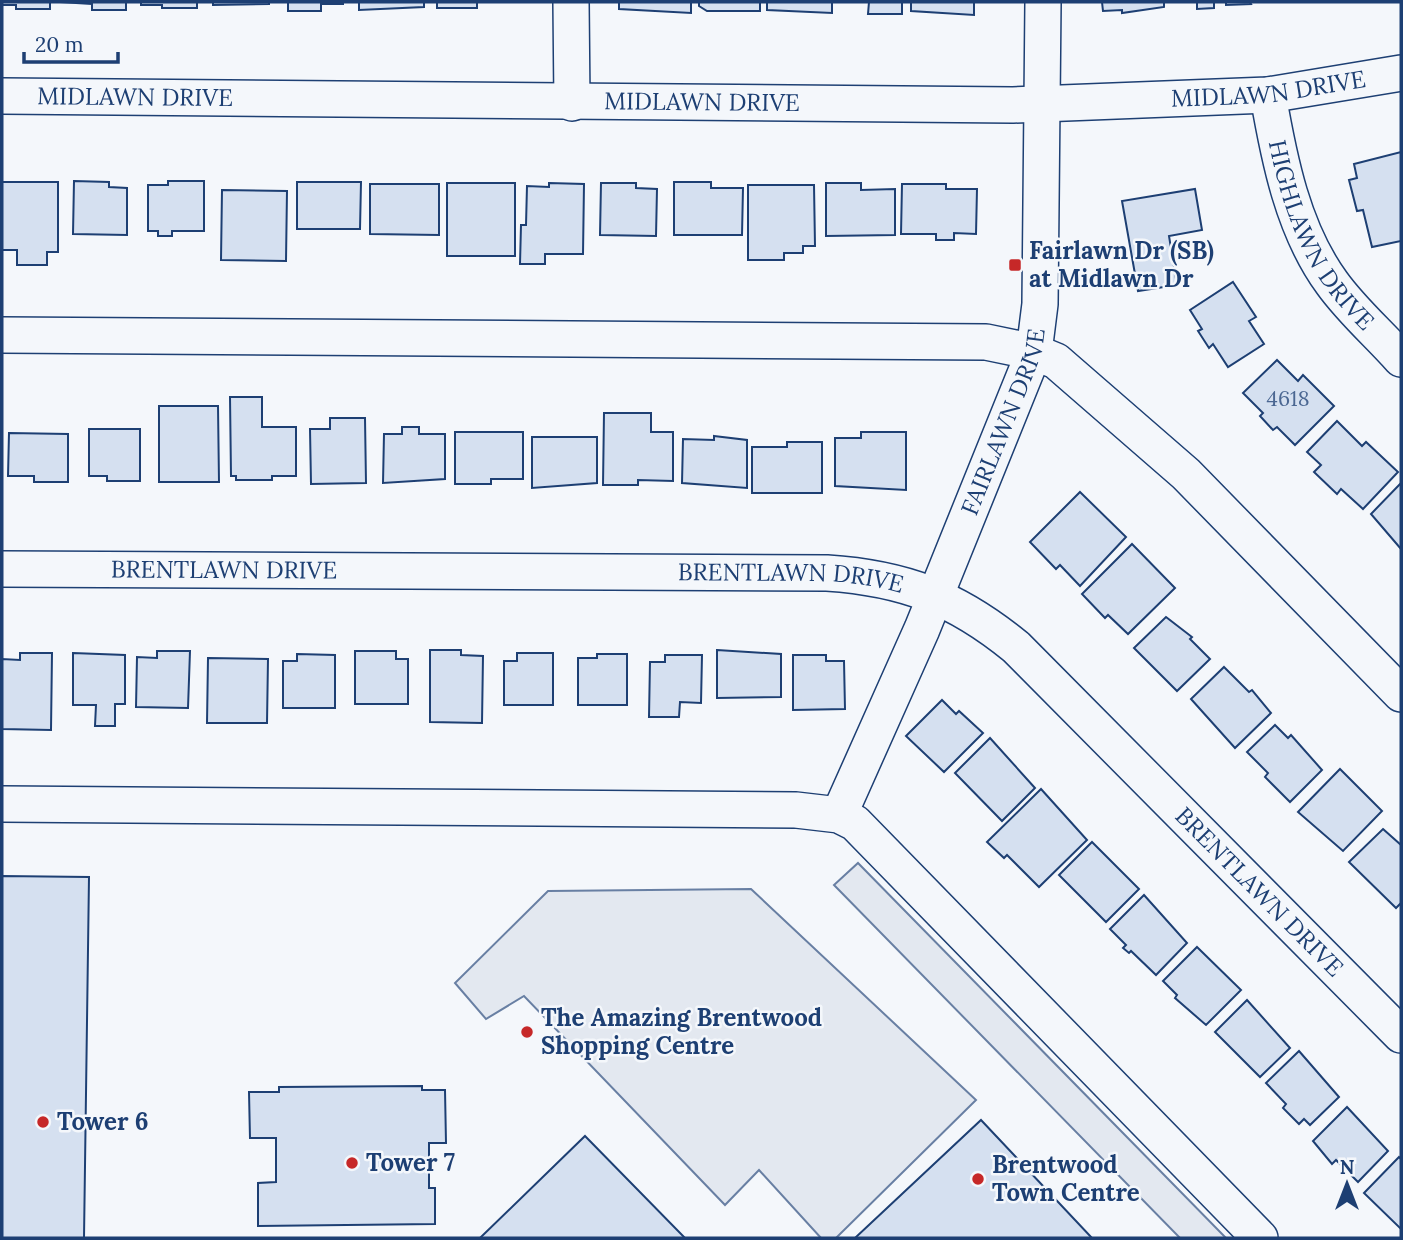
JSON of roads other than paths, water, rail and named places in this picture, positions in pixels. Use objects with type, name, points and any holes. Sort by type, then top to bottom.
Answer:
[{"type":"street","points":[[571,2],[572,103]]},
{"type":"street","name":"FAIRLAWN DRIVE","points":[[839,815],[934,596],[1034,352],[1040,304],[1043,2]]},
{"type":"street","name":"MIDLAWN DRIVE","points":[[2,96],[572,103],[1044,104],[1268,95],[1401,73]]},
{"type":"street","name":"HIGHLAWN DRIVE","points":[[1268,95],[1277,146],[1298,218],[1332,283],[1395,344]]},
{"type":"street","points":[[2,335],[985,342],[1034,352],[1056,361],[1186,474],[1401,694]]},
{"type":"street","name":"BRENTLAWN DRIVE","points":[[2,569],[827,573],[864,575],[934,596],[963,607],[1016,646],[1401,1035]]},
{"type":"street","points":[[2,804],[782,810],[839,815],[855,823],[1260,1238]]},
{"type":"place","name":"Fairlawn Dr (SB) at Midlawn Dr","points":[[1015,265]]},
{"type":"place","name":"The Amazing Brentwood Shopping Centre","points":[[527,1032]]},
{"type":"place","name":"Tower 6","points":[[43,1122]]},
{"type":"place","name":"Tower 7","points":[[352,1163]]},
{"type":"place","name":"Brentwood Town Centre","points":[[978,1179]]}]
